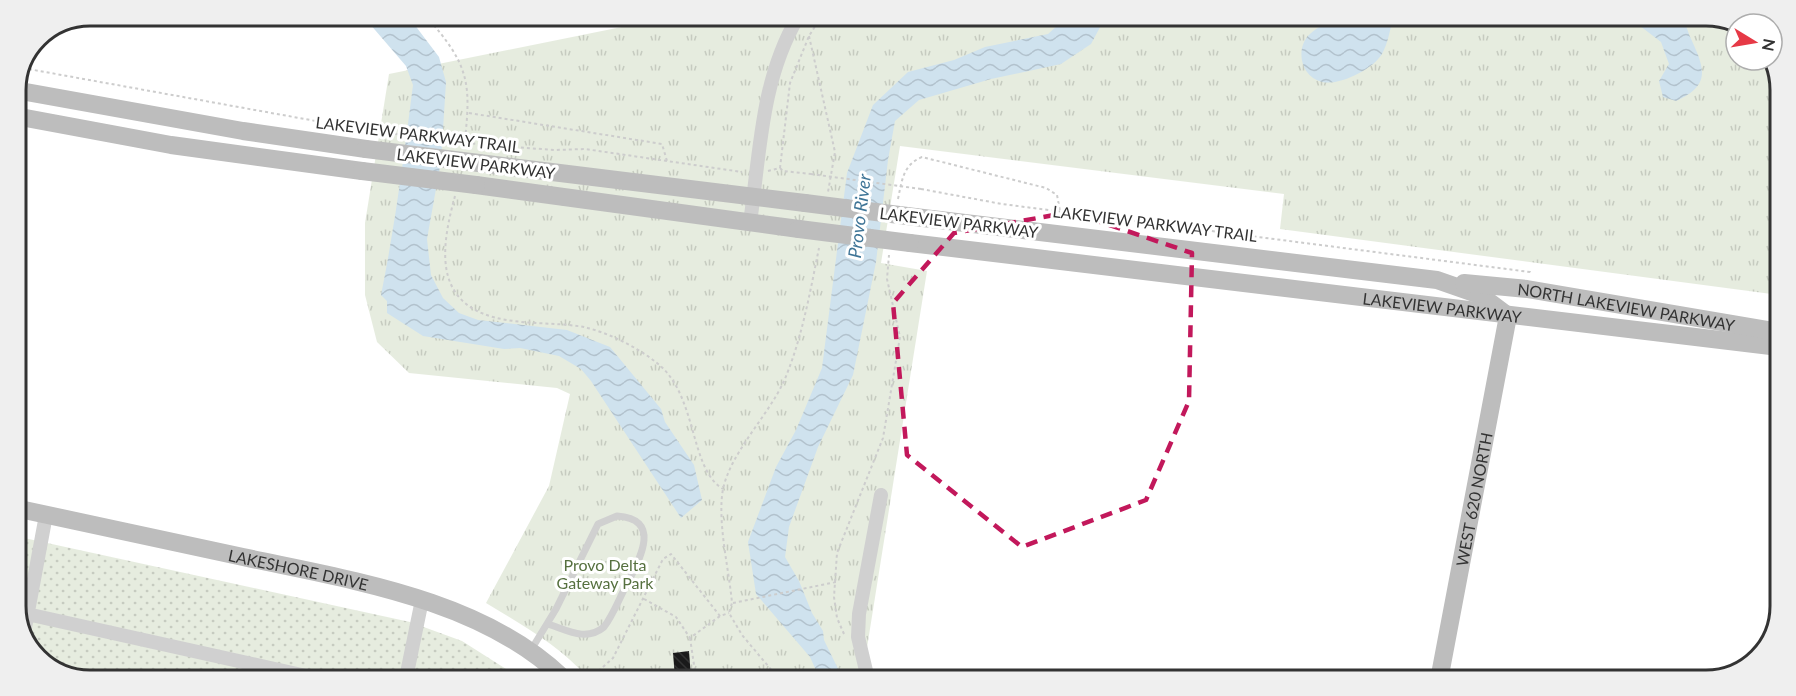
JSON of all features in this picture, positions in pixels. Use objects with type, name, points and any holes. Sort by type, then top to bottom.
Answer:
[{"type":"street","points":[[750,223],[769,86],[783,44],[793,26]]},
{"type":"street","name":"LAKEVIEW PARKWAY","points":[[26,92],[243,131],[366,149],[1437,280],[1480,295],[1508,316]]},
{"type":"street","name":"LAKEVIEW PARKWAY","points":[[26,118],[171,145],[750,223],[1508,316]]},
{"type":"street","name":"NORTH LAKEVIEW PARKWAY","points":[[1437,280],[1527,289],[1770,330]]},
{"type":"street","name":"NORTH LAKEVIEW PARKWAY","points":[[1508,316],[1770,345]]},
{"type":"street","name":"WEST 620 NORTH","points":[[1440,670],[1508,316]]},
{"type":"street","points":[[866,670],[858,637],[859,614],[881,495]]},
{"type":"street","name":"LAKESHORE DRIVE","points":[[26,510],[359,582],[422,600],[486,626],[530,652],[553,670]]},
{"type":"street","points":[[46,515],[27,614],[279,670]]},
{"type":"street","points":[[408,670],[422,600]]},
{"type":"street","points":[[246,670],[247,663]]},
{"type":"lane","points":[[530,652],[548,624],[598,524],[617,516],[635,522],[642,531],[644,550],[604,627],[592,634],[581,635],[548,624]]},
{"type":"path","points":[[434,26],[456,53],[466,76],[469,98],[463,154]]},
{"type":"path","points":[[815,26],[808,36],[835,152],[826,202]]},
{"type":"path","name":"LAKEVIEW PARKWAY TRAIL","points":[[808,36],[790,83],[778,169],[921,189],[1002,204],[1530,272],[1529,277]]},
{"type":"path","name":"LAKEVIEW PARKWAY TRAIL","points":[[29,69],[372,131],[486,145],[555,150],[585,149],[743,172]]},
{"type":"path","points":[[468,113],[662,144],[668,161]]},
{"type":"path","points":[[898,201],[905,169],[912,161],[922,157],[1046,188],[1057,195],[1060,211]]},
{"type":"path","points":[[455,195],[444,234],[444,270],[453,290],[474,308],[494,317],[586,328],[616,339],[658,364],[679,388],[705,466],[712,482],[723,489]]},
{"type":"path","points":[[772,670],[742,634],[729,613],[732,603],[722,510],[723,489],[728,476],[784,380],[805,315],[819,245]]},
{"type":"path","points":[[846,637],[837,618],[834,597],[839,544],[883,438],[900,337],[887,279],[889,254]]},
{"type":"path","points":[[599,670],[613,657],[663,559],[671,554],[720,616]]},
{"type":"path","points":[[732,603],[836,582]]},
{"type":"path","points":[[644,599],[676,617],[690,638],[695,670]]},
{"type":"path","points":[[690,638],[720,616],[729,613]]},
{"type":"highlighted area","points":[[1071,212],[1192,253],[1189,401],[1146,500],[1022,547],[907,455],[893,303],[954,233]]},
{"type":"green space","name":"Provo Delta Gateway Park","points":[[627,26],[1714,26],[1724,28],[1724,72],[1768,72],[1770,86],[1770,294],[1280,229],[1284,194],[900,146],[881,263],[927,271],[863,670],[581,670],[553,646],[486,603],[549,486],[570,394],[557,388],[409,373],[377,342],[365,295],[365,223],[389,74]]},
{"type":"green space","points":[[26,538],[410,622],[462,641],[507,670],[77,669],[61,664],[44,652],[30,631],[26,610]]},
{"type":"water","points":[[372,26],[416,26],[439,57],[446,82],[441,161],[427,239],[431,275],[443,298],[459,313],[478,320],[567,330],[610,347],[661,409],[665,422],[694,465],[702,500],[681,518],[581,369],[559,356],[520,348],[504,349],[423,336],[387,313],[387,301],[381,295],[395,217],[413,85],[406,66]]},
{"type":"water","name":"Provo River","points":[[1057,26],[1101,26],[1091,44],[1061,64],[991,79],[919,100],[895,121],[876,262],[853,375],[818,447],[789,527],[785,557],[823,631],[824,640],[839,670],[816,670],[810,657],[756,594],[748,542],[776,467],[796,430],[822,368],[847,173],[873,105],[908,72],[954,60],[985,47],[1048,34]]},
{"type":"water","points":[[1391,26],[1386,45],[1378,60],[1364,71],[1347,79],[1329,83],[1315,79],[1309,74],[1302,61],[1302,47],[1305,40],[1320,27]]},
{"type":"water","points":[[1640,26],[1685,26],[1700,61],[1702,77],[1699,83],[1694,90],[1676,101],[1663,97],[1659,81],[1669,64],[1661,42]]},
{"type":"building","points":[[689,651],[690,670],[674,670],[673,653]]}]
